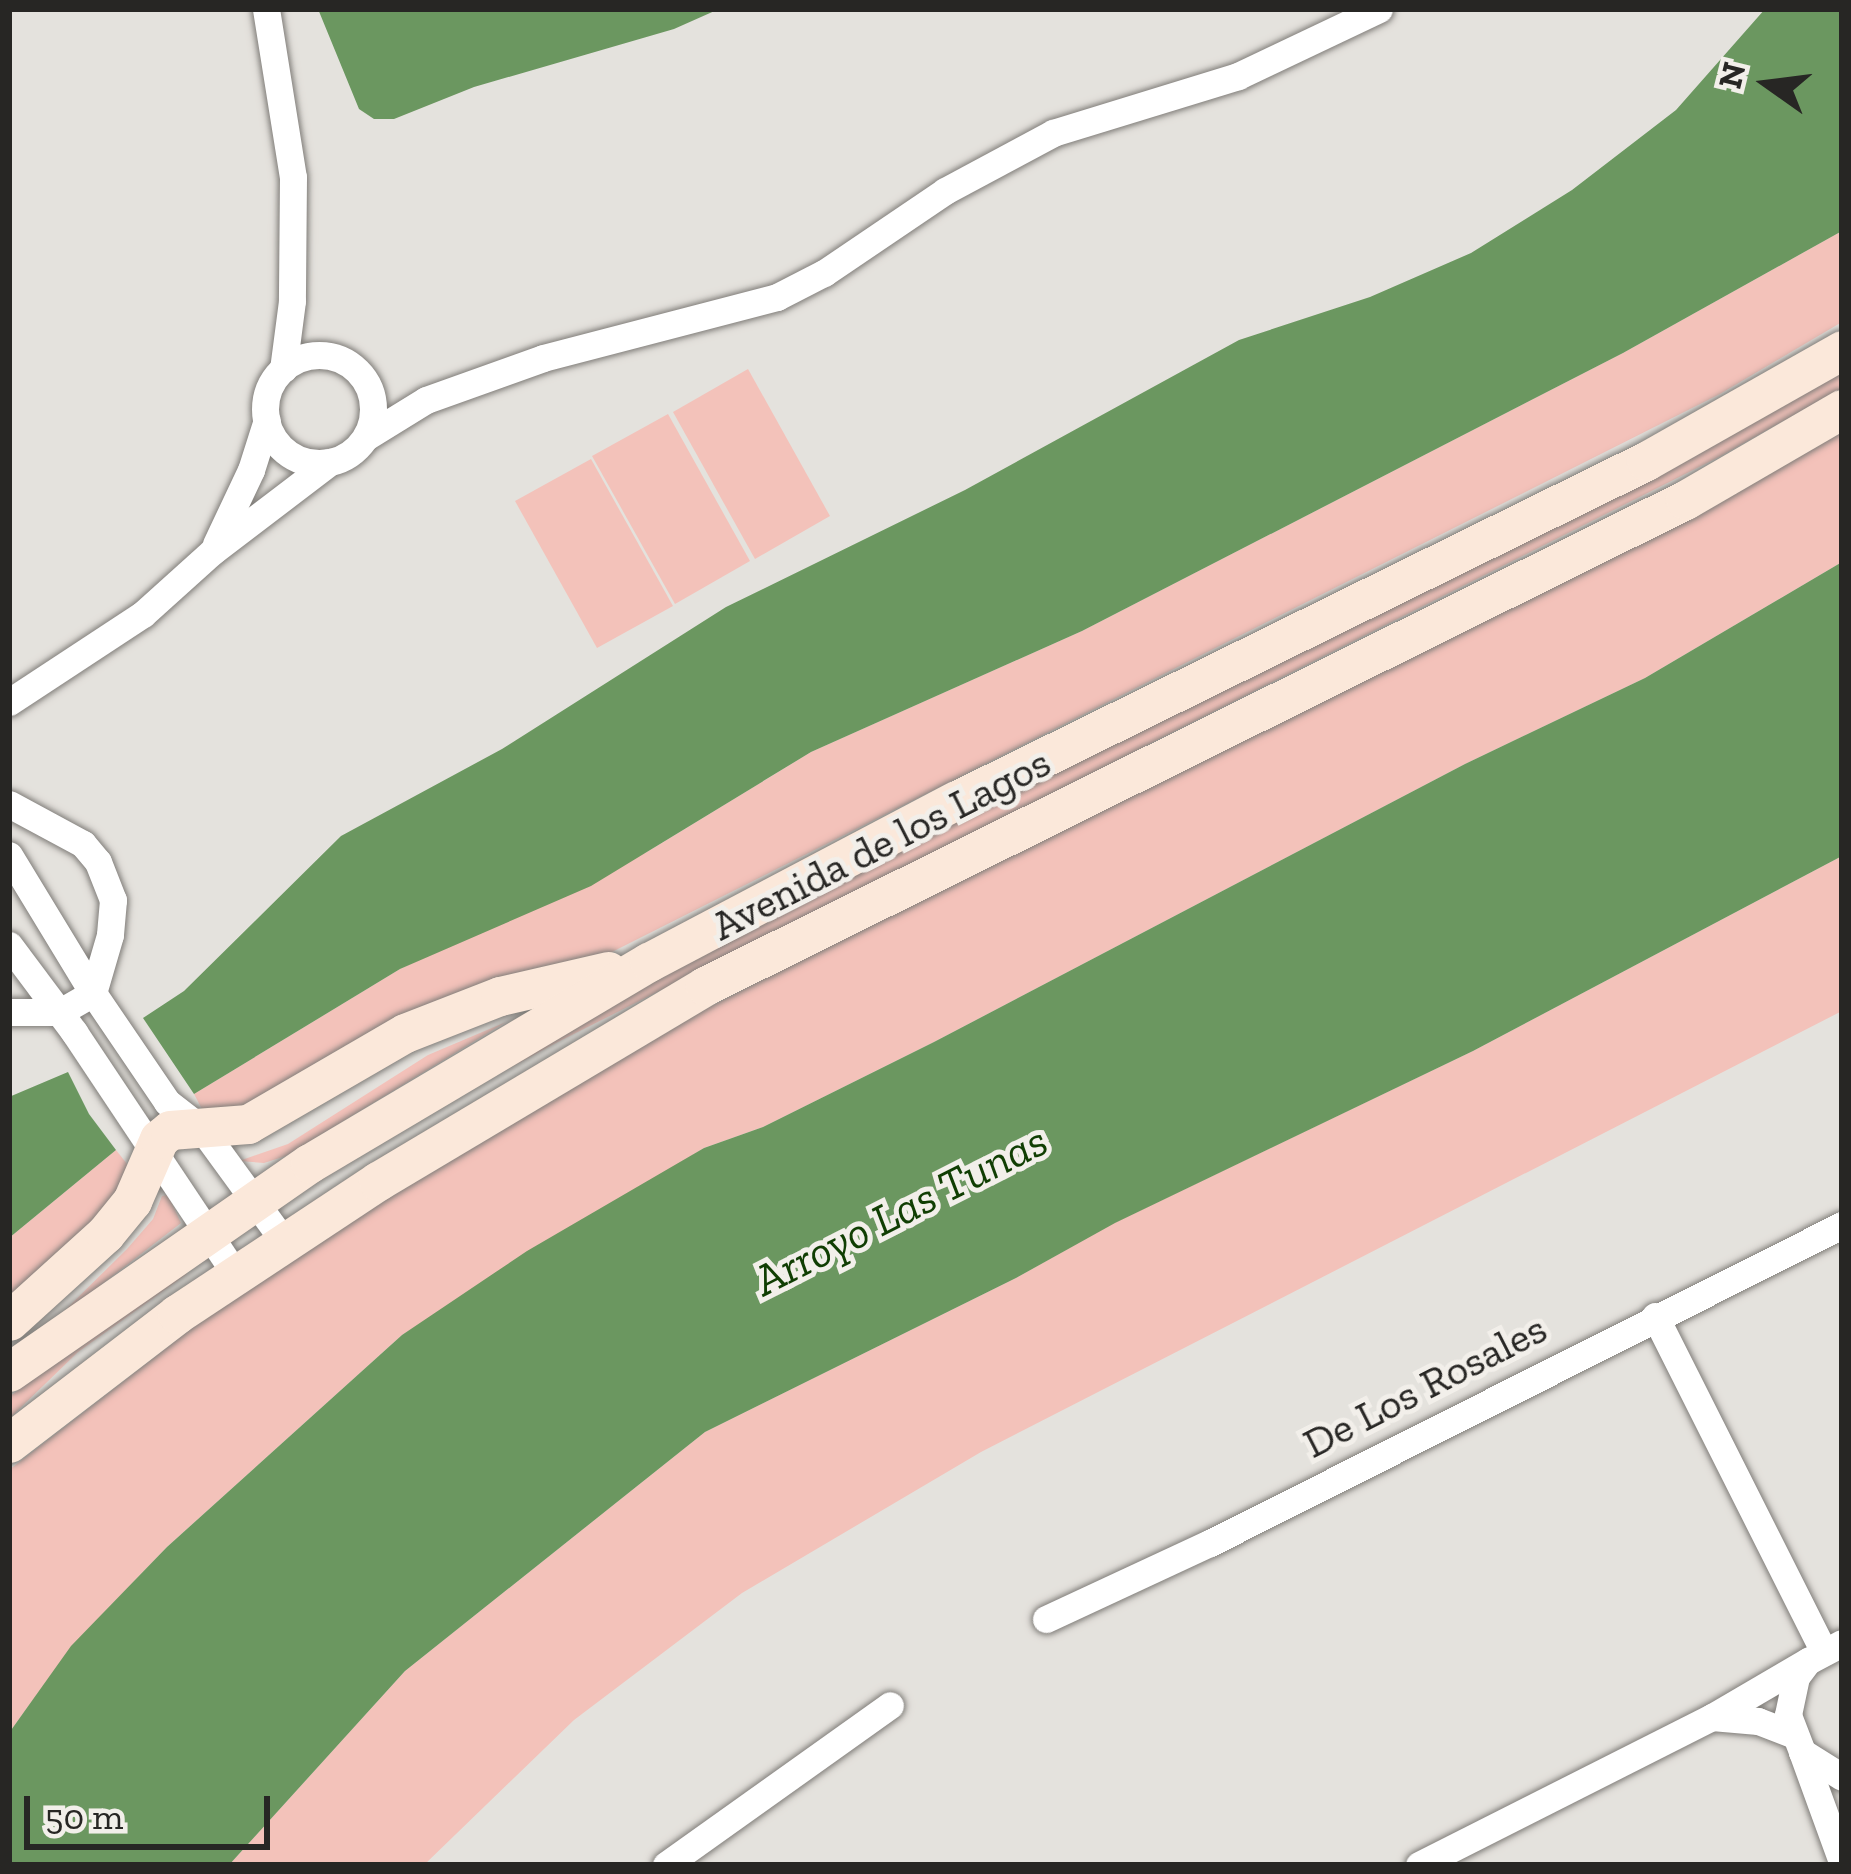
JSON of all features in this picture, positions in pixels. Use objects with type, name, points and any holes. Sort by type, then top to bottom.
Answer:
[{"type":"street","points":[[266,9],[293,177],[292,301],[283,369]]},
{"type":"street","points":[[267,420],[283,449],[314,463],[330,462],[426,400],[609,336],[777,297],[824,273],[945,190],[1053,133],[1238,76],[1379,9]]},
{"type":"street","points":[[292,301],[331,356],[365,379],[426,400]]},
{"type":"street","name":"Avenida de los Lagos","points":[[9,1372],[254,1200],[473,1062],[649,962],[955,801],[1646,461],[1842,350]]},
{"type":"street","points":[[213,551],[251,470],[267,420],[271,383],[297,359],[331,356]]},
{"type":"street","points":[[365,379],[374,408],[366,437]]},
{"type":"street","name":"Avenida de los Lagos","points":[[9,1443],[236,1275],[547,1076],[705,986],[1664,510],[1842,410]]},
{"type":"street","points":[[9,703],[42,686],[143,614],[213,551],[330,462]]},
{"type":"street","points":[[9,721],[42,686]]},
{"type":"street","points":[[9,804],[82,844],[98,862],[113,900],[99,1001],[67,1022],[9,1012]]},
{"type":"street","points":[[9,855],[167,1102],[202,1130],[285,1243]]},
{"type":"street","points":[[9,945],[67,1022],[236,1275]]},
{"type":"street","points":[[145,1138],[265,1117],[405,1033],[500,996],[649,962]]},
{"type":"street","points":[[9,1321],[105,1234],[132,1201],[145,1138]]},
{"type":"street","name":"De Los Rosales","points":[[1046,1619],[1210,1543],[1842,1226]]},
{"type":"street","points":[[1655,1316],[1824,1651]]},
{"type":"street","points":[[1420,1865],[1712,1717],[1824,1651]]},
{"type":"street","points":[[1824,1651],[1790,1696],[1797,1743],[1842,1862]]},
{"type":"street","points":[[666,1865],[890,1705]]},
{"type":"street","points":[[1712,1717],[1758,1721],[1842,1777]]},
{"type":"shaded area","points":[[1842,231],[1842,322],[1720,394],[606,955],[264,1107],[203,1111],[194,1094],[400,969],[647,852],[811,752],[1082,631],[1623,353]]},
{"type":"shaded area","points":[[1842,368],[1842,388],[1719,457],[556,1043],[441,1105],[289,1200],[289,1195],[602,1002]]},
{"type":"shaded area","points":[[748,369],[830,516],[755,559],[673,412]]},
{"type":"shaded area","points":[[668,414],[750,561],[675,604],[592,456]]},
{"type":"shaded area","points":[[1842,426],[1842,562],[1645,678],[1465,764],[934,1042],[763,1127],[704,1148],[402,1335],[167,1547],[72,1646],[9,1733],[9,1470],[213,1312],[417,1172],[620,1053]]},
{"type":"shaded area","points":[[591,459],[673,606],[597,648],[515,501]]},
{"type":"shaded area","points":[[1842,856],[1842,1011],[981,1452],[742,1593],[574,1720],[424,1865],[229,1865],[405,1671],[705,1432],[1016,1278],[1114,1223],[1473,1051]]},
{"type":"shaded area","points":[[506,1022],[286,1156],[264,1163],[239,1161],[288,1144],[428,1055]]},
{"type":"shaded area","points":[[116,1150],[135,1174],[9,1316],[9,1238]]},
{"type":"shaded area","points":[[168,1195],[181,1223],[52,1323],[127,1249],[153,1219],[162,1196]]},
{"type":"shaded area","points":[[183,1267],[187,1274],[78,1352],[9,1419],[9,1397]]},
{"type":"water","points":[[318,9],[719,9],[674,29],[474,87],[394,119],[374,119],[359,109]]},
{"type":"water","points":[[1765,9],[1842,9],[1842,231],[1623,353],[1082,631],[811,752],[591,886],[400,969],[194,1094],[143,1018],[184,991],[341,836],[502,749],[726,607],[965,490],[1239,340],[1370,297],[1471,253],[1572,190],[1676,110]]},
{"type":"water","name":"Arroyo Las Tunas","points":[[1842,562],[1842,856],[1473,1051],[1115,1223],[1016,1278],[705,1432],[405,1671],[229,1865],[9,1865],[9,1733],[71,1646],[167,1547],[402,1335],[527,1251],[704,1148],[763,1127],[934,1042],[1465,764],[1645,678]]},
{"type":"water","points":[[68,1072],[89,1114],[116,1150],[9,1238],[9,1097]]}]
